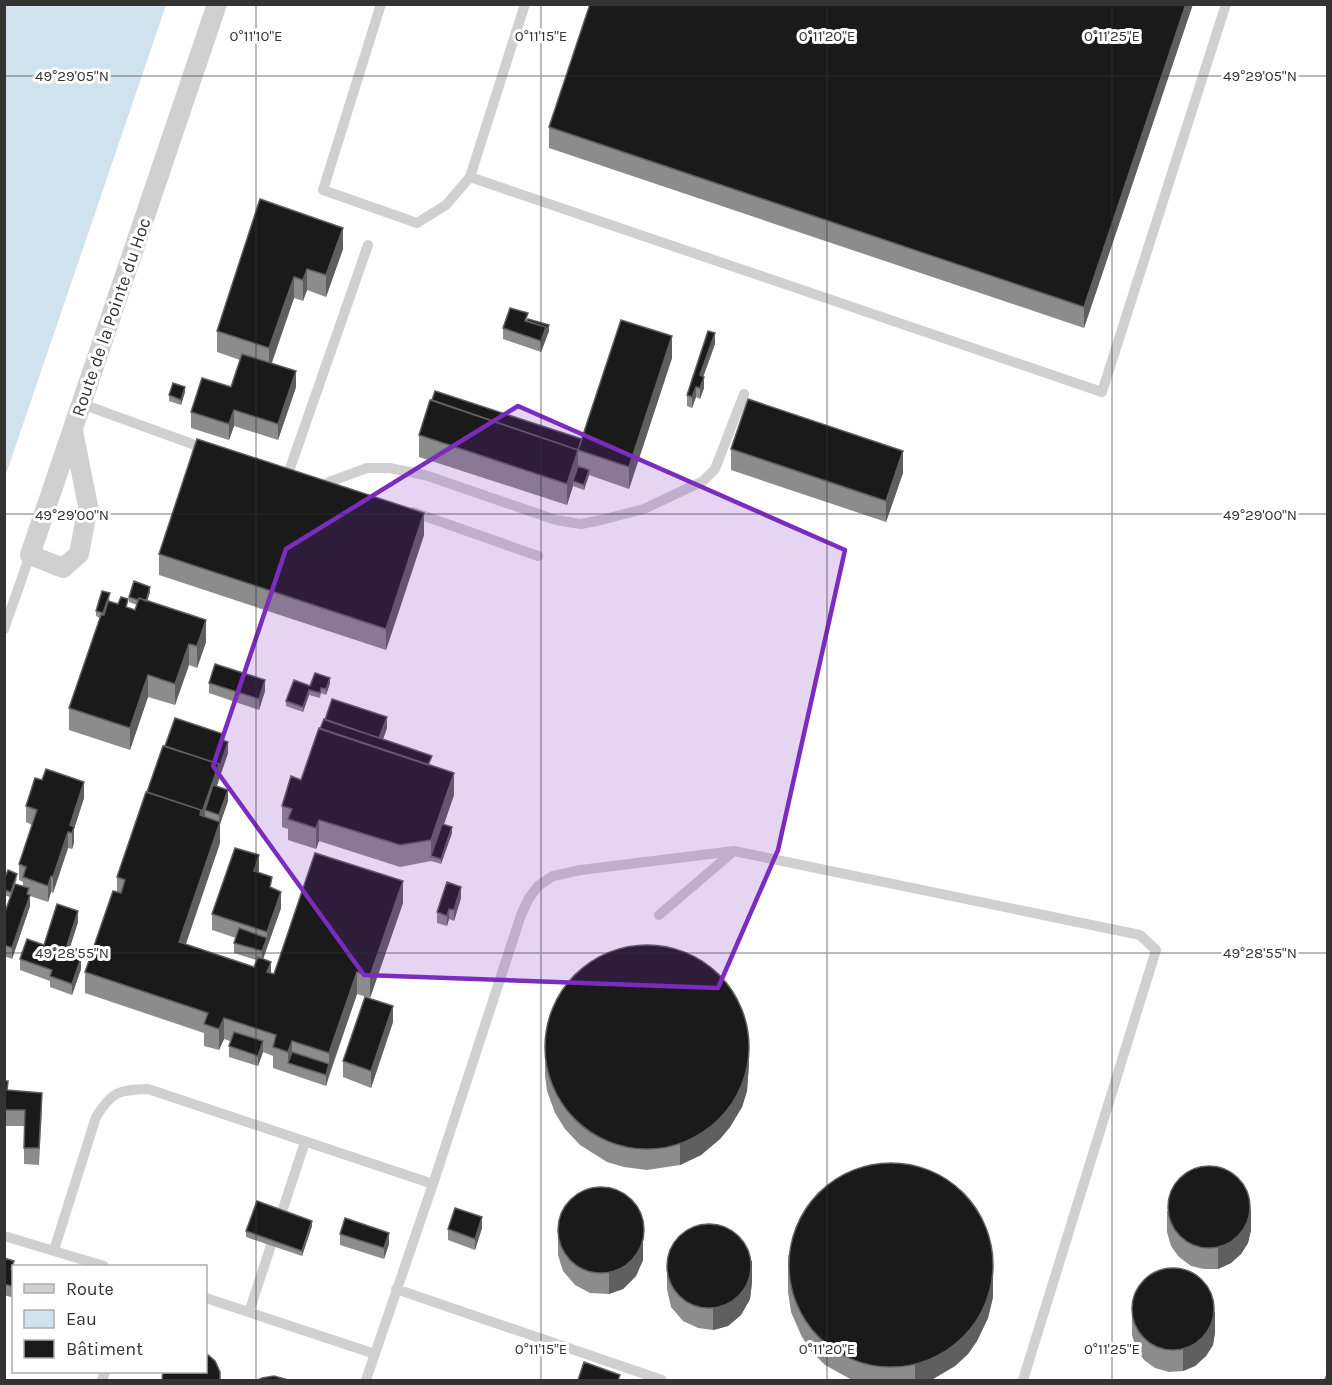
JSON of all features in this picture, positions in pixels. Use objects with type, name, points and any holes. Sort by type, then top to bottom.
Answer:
[{"type":"street","name":"Route de la Pointe du Hoc","points":[[30,555],[217,4]]},
{"type":"street","points":[[30,555],[63,568],[79,554],[88,506],[73,431]]},
{"type":"lane","points":[[381,4],[323,190],[417,223],[446,205],[470,177],[525,4]]},
{"type":"lane","points":[[470,177],[1102,392],[1226,4]]},
{"type":"lane","points":[[288,474],[368,245]]},
{"type":"lane","points":[[329,483],[367,468],[388,468],[425,475],[555,520],[581,524],[601,520],[644,509],[703,481],[715,469],[744,394]]},
{"type":"lane","points":[[82,404],[220,454]]},
{"type":"lane","points":[[406,509],[538,556]]},
{"type":"lane","name":"Route de la Pointe du Hoc","points":[[4,629],[30,555]]},
{"type":"lane","points":[[658,915],[734,851]]},
{"type":"lane","points":[[366,1380],[521,915],[529,898],[538,886],[553,876],[581,870],[734,851],[1140,935],[1156,950],[1023,1380]]},
{"type":"lane","points":[[54,1250],[96,1117],[103,1105],[114,1094],[129,1090],[148,1089],[433,1184]]},
{"type":"lane","points":[[249,1312],[305,1142]]},
{"type":"lane","points":[[4,1236],[101,1265]]},
{"type":"lane","points":[[396,1289],[662,1380]]},
{"type":"lane","points":[[207,1298],[375,1354]]},
{"type":"highlighted area","points":[[518,406],[845,550],[778,850],[718,988],[364,975],[213,766],[286,549]]},
{"type":"water","points":[[4,5],[166,5],[5,477]]},
{"type":"building","points":[[590,4],[1186,4],[1084,307],[549,127]]},
{"type":"building","points":[[260,199],[343,228],[326,275],[307,269],[303,280],[294,277],[269,348],[217,331]]},
{"type":"building","points":[[510,308],[528,313],[525,321],[546,327],[541,341],[503,328]]},
{"type":"building","points":[[528,319],[549,325],[546,332],[546,327],[527,321]]},
{"type":"building","points":[[621,320],[672,336],[629,467],[578,450]]},
{"type":"building","points":[[708,331],[715,333],[700,375],[704,377],[700,388],[696,387],[692,397],[687,395]]},
{"type":"building","points":[[242,354],[296,371],[278,424],[234,410],[229,424],[191,412],[202,378],[231,387]]},
{"type":"building","points":[[173,383],[185,387],[181,400],[169,395]]},
{"type":"building","points":[[435,391],[582,439],[578,450],[432,400]]},
{"type":"building","points":[[748,399],[903,451],[886,501],[731,449]]},
{"type":"building","points":[[430,400],[578,450],[567,484],[419,435]]},
{"type":"building","points":[[197,439],[424,513],[386,629],[159,554]]},
{"type":"building","points":[[578,466],[589,470],[584,485],[573,481]]},
{"type":"building","points":[[134,581],[150,587],[146,601],[129,597]]},
{"type":"building","points":[[102,591],[110,593],[103,613],[96,611]]},
{"type":"building","points":[[121,597],[128,599],[126,607],[135,610],[139,598],[206,620],[197,646],[189,644],[175,684],[148,675],[130,728],[69,708],[101,615],[104,615],[108,601],[118,604]]},
{"type":"building","points":[[215,664],[265,680],[259,699],[209,683]]},
{"type":"building","points":[[315,673],[330,678],[326,689],[321,688],[320,693],[309,690],[303,707],[286,701],[294,680],[310,686]]},
{"type":"building","points":[[332,699],[387,717],[379,738],[325,720]]},
{"type":"building","points":[[175,718],[223,734],[222,740],[228,742],[219,769],[219,764],[165,746]]},
{"type":"building","points":[[324,719],[432,756],[428,765],[320,729]]},
{"type":"building","points":[[319,728],[454,773],[431,840],[400,845],[319,820],[316,828],[288,819],[292,809],[282,806],[291,776],[301,780]]},
{"type":"building","points":[[163,746],[219,764],[201,815],[201,810],[147,792]]},
{"type":"building","points":[[46,769],[84,782],[70,825],[74,827],[72,833],[68,832],[48,886],[23,877],[26,867],[19,864],[37,810],[26,806],[35,778],[42,780]]},
{"type":"building","points":[[213,785],[228,790],[219,815],[205,810]]},
{"type":"building","points":[[146,792],[201,810],[200,815],[220,822],[179,942],[254,967],[258,957],[271,962],[267,972],[274,974],[315,853],[403,881],[370,976],[357,972],[329,1053],[292,1041],[288,1052],[273,1047],[276,1035],[224,1018],[219,1029],[204,1024],[208,1013],[85,972],[113,891],[121,893],[125,880],[117,877]]},
{"type":"building","points":[[442,824],[452,827],[441,859],[431,856]]},
{"type":"building","points":[[235,848],[259,855],[254,871],[272,877],[270,887],[281,892],[267,932],[212,914]]},
{"type":"building","points":[[8,870],[17,874],[11,892],[4,890],[4,880]]},
{"type":"building","points":[[447,882],[461,887],[454,910],[449,909],[447,916],[437,912]]},
{"type":"building","points":[[15,884],[29,888],[27,894],[30,895],[12,948],[4,945],[4,915]]},
{"type":"building","points":[[57,904],[78,911],[65,952],[81,958],[72,984],[50,976],[52,970],[20,959],[27,939],[44,945]]},
{"type":"building","points":[[239,928],[267,938],[262,951],[234,943]]},
{"type":"building","points":[[647,945],[667,947],[695,957],[712,968],[726,982],[741,1008],[747,1027],[749,1047],[747,1067],[737,1095],[726,1112],[712,1126],[686,1141],[667,1147],[647,1149],[627,1147],[599,1137],[582,1126],[568,1112],[553,1086],[547,1067],[545,1047],[547,1027],[557,999],[568,982],[582,968],[608,953],[627,947]]},
{"type":"building","points":[[365,997],[393,1006],[371,1071],[343,1061]]},
{"type":"building","points":[[234,1032],[263,1041],[258,1056],[229,1046]]},
{"type":"building","points":[[292,1052],[329,1064],[326,1075],[288,1063]]},
{"type":"building","points":[[4,1081],[8,1081],[7,1090],[42,1093],[39,1148],[24,1148],[25,1110],[4,1110]]},
{"type":"building","points":[[881,1163],[901,1163],[921,1167],[939,1175],[956,1186],[970,1200],[989,1235],[993,1265],[989,1295],[981,1313],[970,1330],[956,1344],[921,1363],[901,1367],[881,1367],[861,1363],[843,1355],[826,1344],[812,1330],[793,1295],[789,1275],[789,1255],[793,1235],[801,1217],[812,1200],[826,1186],[861,1167]]},
{"type":"building","points":[[1201,1166],[1217,1166],[1232,1173],[1243,1184],[1250,1199],[1247,1223],[1238,1236],[1217,1248],[1201,1248],[1186,1241],[1175,1230],[1168,1215],[1168,1199],[1175,1184],[1186,1173]]},
{"type":"building","points":[[601,1187],[617,1191],[631,1200],[640,1214],[644,1230],[640,1246],[631,1260],[617,1269],[601,1273],[585,1269],[571,1260],[562,1246],[558,1230],[562,1214],[571,1200],[585,1191]]},
{"type":"building","points":[[257,1201],[312,1221],[302,1251],[246,1231]]},
{"type":"building","points":[[455,1208],[482,1217],[475,1239],[448,1229]]},
{"type":"building","points":[[345,1218],[389,1233],[384,1248],[340,1234]]},
{"type":"building","points":[[701,1224],[717,1224],[733,1231],[744,1242],[751,1258],[748,1282],[739,1296],[717,1308],[701,1308],[685,1301],[674,1290],[667,1274],[667,1258],[674,1242],[685,1231]]},
{"type":"building","points":[[4,1258],[14,1261],[11,1269],[12,1286],[4,1284]]},
{"type":"building","points":[[1165,1268],[1181,1268],[1196,1275],[1207,1286],[1214,1301],[1211,1325],[1202,1338],[1181,1350],[1165,1350],[1150,1343],[1139,1332],[1132,1317],[1132,1301],[1139,1286],[1150,1275]]},
{"type":"building","points":[[207,1355],[215,1361],[220,1372],[220,1380],[162,1380],[163,1373],[207,1373]]},
{"type":"building","points":[[584,1362],[620,1375],[618,1380],[578,1380]]},
{"type":"building","points":[[274,1376],[288,1380],[258,1380],[262,1378]]},
{"type":"railway","points":[[1326,1380],[1328,1376]]}]
